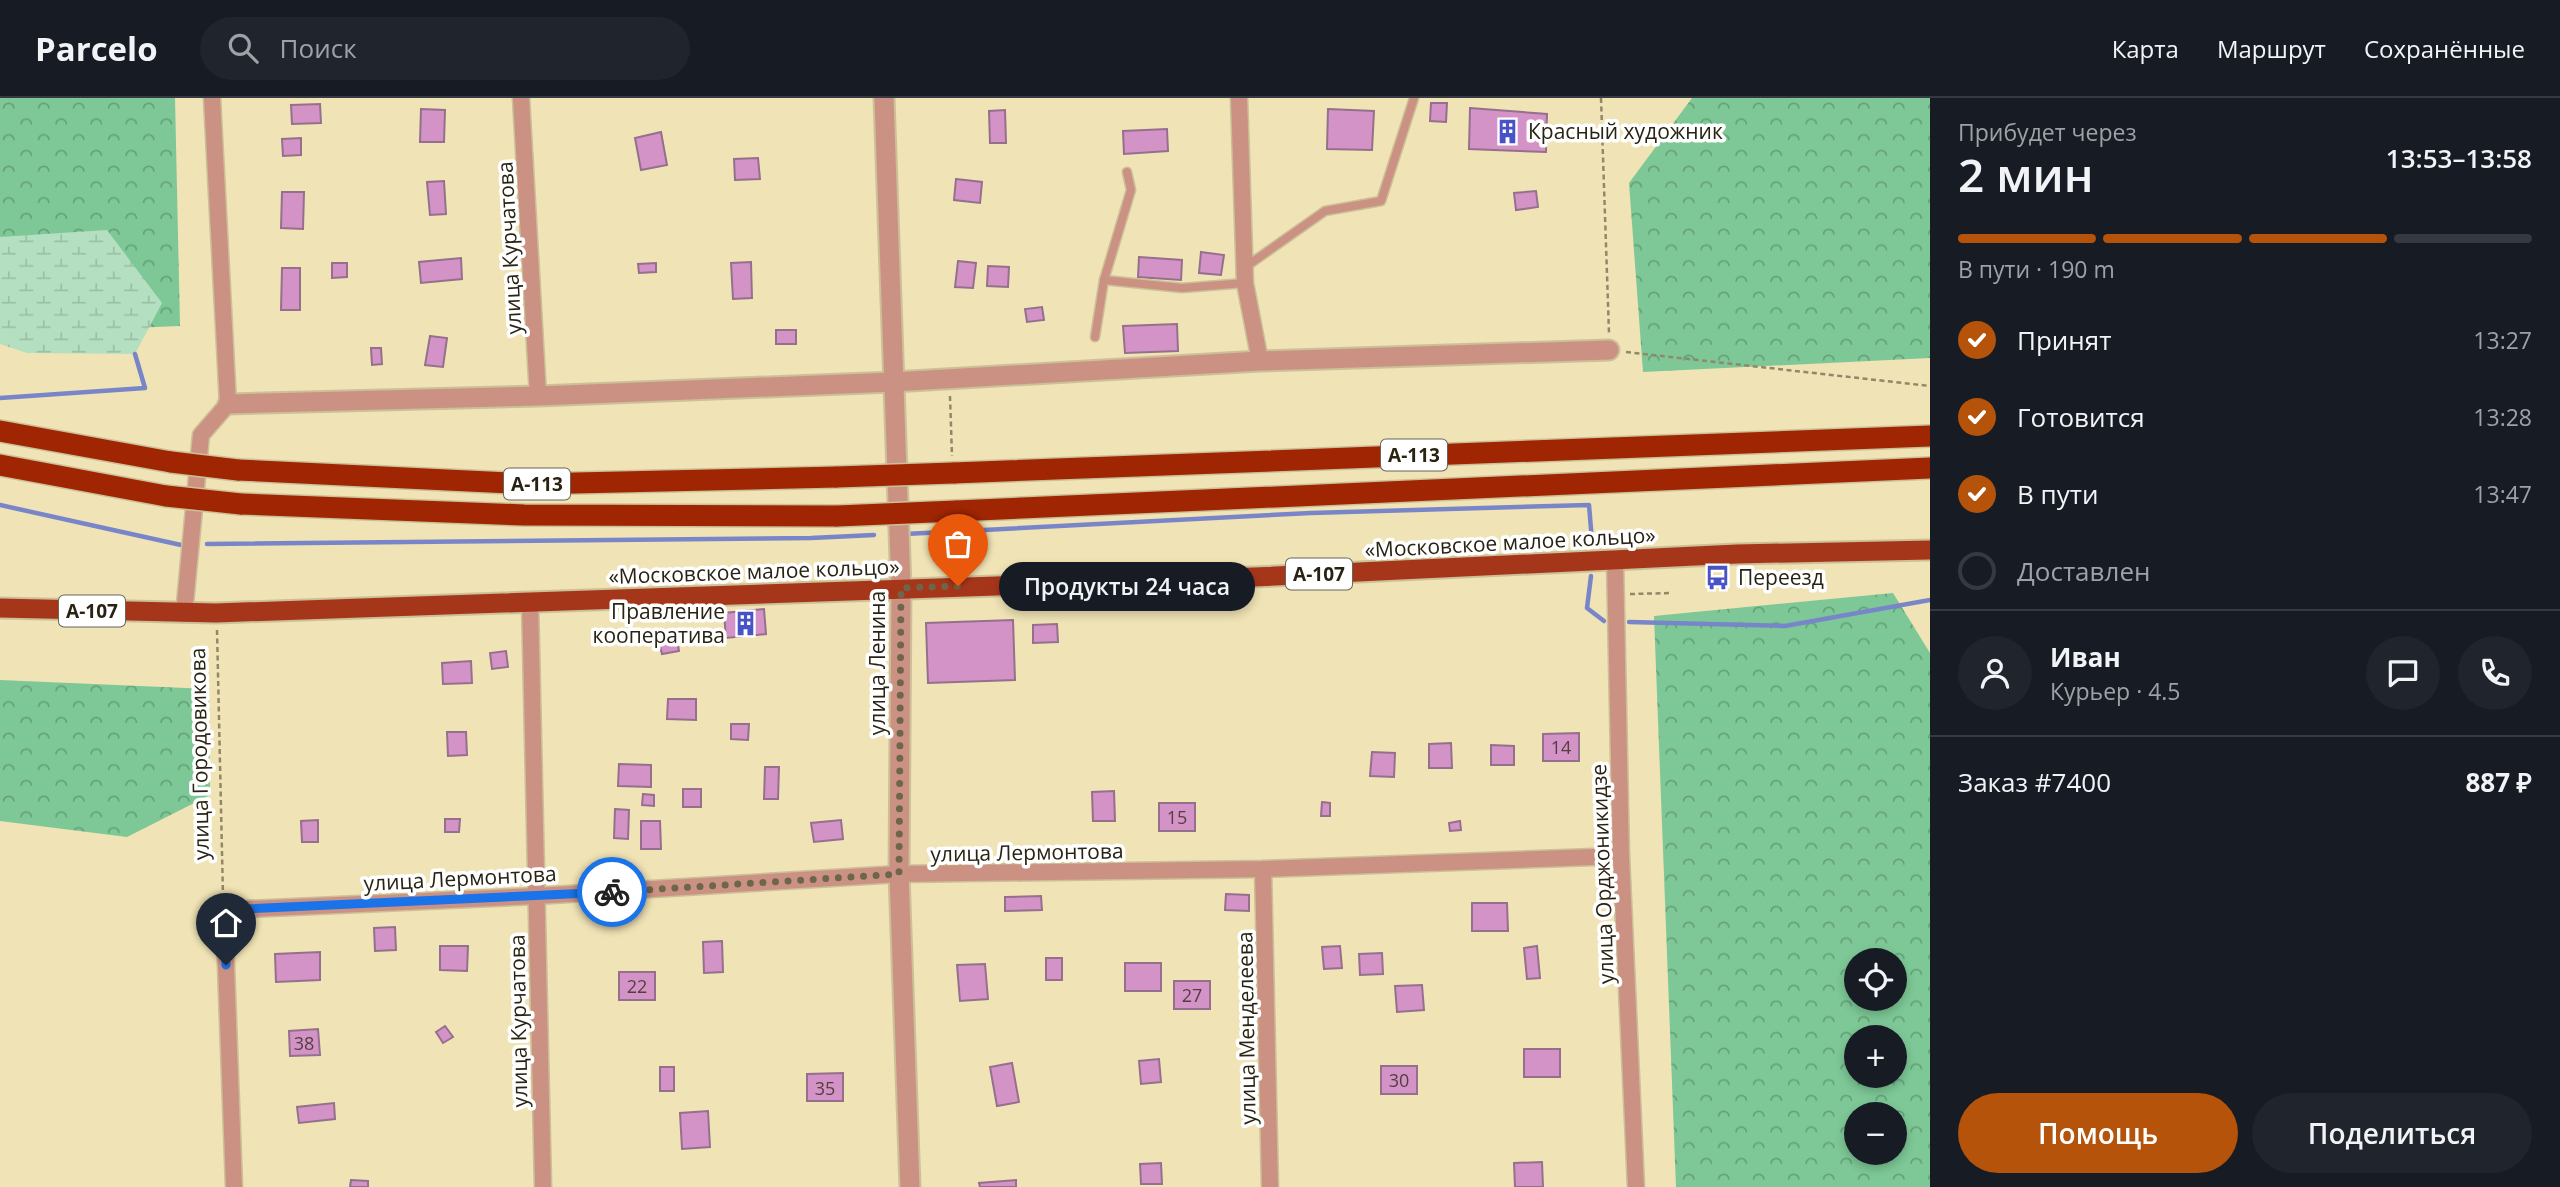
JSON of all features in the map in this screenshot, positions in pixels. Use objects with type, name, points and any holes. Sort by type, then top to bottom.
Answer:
[{"type":"highway","name":"А-113","points":[[0,431],[171,462],[238,470],[531,484],[837,477],[1930,436]]},
{"type":"highway","name":"А-113","points":[[0,465],[166,496],[242,505],[524,515],[837,516],[1930,468]]},
{"type":"highway","name":"«Московское малое кольцо»","points":[[0,608],[216,614],[1930,550]]},
{"type":"street","points":[[184,614],[201,435],[228,404],[212,98]]},
{"type":"street","name":"улица Курчатова","points":[[522,98],[538,396]]},
{"type":"street","name":"улица Ленина","points":[[884,98],[901,588],[899,874],[910,1187]]},
{"type":"street","points":[[1239,98],[1244,276],[1260,361]]},
{"type":"street","points":[[228,404],[538,396],[893,382],[1260,361],[1609,350]]},
{"type":"street","name":"улица Орджоникидзе","points":[[1615,560],[1621,856],[1636,1187]]},
{"type":"street","name":"улица Курчатова","points":[[530,602],[543,1187]]},
{"type":"street","name":"улица Лермонтова","points":[[224,910],[536,896],[899,874],[1263,869],[1621,856]]},
{"type":"street","name":"улица Менделеева","points":[[1263,869],[1270,1187]]},
{"type":"street","points":[[224,910],[234,1187]]},
{"type":"lane","points":[[1104,280],[1182,288],[1244,276],[1325,211],[1381,201],[1414,98]]},
{"type":"lane","points":[[1095,337],[1104,280],[1131,190],[1127,172]]},
{"type":"path","points":[[1601,98],[1609,350],[1930,386]]},
{"type":"path","points":[[1602,103],[1608,98]]},
{"type":"path","points":[[951,410],[953,473]]},
{"type":"path","points":[[1616,594],[1672,593]]},
{"type":"path","name":"улица Городовикова","points":[[216,614],[224,910]]},
{"type":"green space","points":[[0,98],[175,98],[180,326],[10,333],[0,329]]},
{"type":"green space","points":[[1692,98],[1930,98],[1930,358],[1643,372],[1629,183]]},
{"type":"green space","points":[[107,230],[162,303],[135,354],[27,353],[0,344],[0,237]]},
{"type":"green space","points":[[1893,593],[1930,653],[1930,1187],[1676,1187],[1654,616]]},
{"type":"green space","points":[[0,680],[209,689],[210,795],[127,837],[0,821]]},
{"type":"building","points":[[1431,103],[1447,103],[1446,122],[1430,121]]},
{"type":"building","points":[[320,104],[321,123],[292,124],[291,105]]},
{"type":"building","name":"Красный художник","points":[[1470,108],[1547,114],[1546,152],[1469,149]]},
{"type":"building","points":[[421,109],[445,110],[444,142],[420,142]]},
{"type":"building","points":[[1328,109],[1374,111],[1372,150],[1327,149]]},
{"type":"building","points":[[1005,110],[1006,143],[990,143],[989,111]]},
{"type":"building","points":[[1167,129],[1168,151],[1124,154],[1123,131]]},
{"type":"building","points":[[661,132],[667,165],[641,170],[635,138]]},
{"type":"building","points":[[301,138],[301,155],[283,156],[282,139]]},
{"type":"building","points":[[758,158],[760,179],[735,180],[734,159]]},
{"type":"building","points":[[956,179],[982,182],[980,203],[954,200]]},
{"type":"building","points":[[444,181],[446,214],[430,215],[427,182]]},
{"type":"building","points":[[1536,191],[1538,207],[1516,210],[1514,193]]},
{"type":"building","points":[[282,192],[304,192],[303,229],[281,228]]},
{"type":"building","points":[[1201,252],[1224,255],[1221,275],[1199,273]]},
{"type":"building","points":[[1139,257],[1182,260],[1181,280],[1138,277]]},
{"type":"building","points":[[461,258],[462,279],[421,283],[419,262]]},
{"type":"building","points":[[958,261],[976,263],[973,288],[955,287]]},
{"type":"building","points":[[751,262],[752,298],[733,299],[731,263]]},
{"type":"building","points":[[332,263],[347,263],[347,277],[332,278]]},
{"type":"building","points":[[656,263],[656,272],[639,273],[638,264]]},
{"type":"building","points":[[988,266],[1009,267],[1008,287],[987,286]]},
{"type":"building","points":[[282,268],[300,268],[300,310],[281,310]]},
{"type":"building","points":[[1042,307],[1044,320],[1027,322],[1025,309]]},
{"type":"building","points":[[1177,324],[1178,351],[1125,353],[1123,326]]},
{"type":"building","points":[[776,330],[796,330],[796,344],[776,344]]},
{"type":"building","points":[[430,336],[447,338],[443,367],[425,365]]},
{"type":"building","points":[[371,348],[381,348],[382,364],[372,365]]},
{"type":"building","name":"Правление кооператива","points":[[764,609],[766,634],[726,638],[724,613]]},
{"type":"building","points":[[1013,620],[1015,680],[928,683],[926,623]]},
{"type":"building","points":[[1057,624],[1058,642],[1033,643],[1033,625]]},
{"type":"building","points":[[676,634],[679,651],[662,654],[658,638]]},
{"type":"building","points":[[506,651],[508,667],[492,669],[490,653]]},
{"type":"building","points":[[471,661],[472,683],[443,684],[442,663]]},
{"type":"building","points":[[668,699],[696,699],[696,720],[667,719]]},
{"type":"building","points":[[731,724],[749,724],[748,740],[731,739]]},
{"type":"building","points":[[447,732],[466,732],[467,755],[448,756]]},
{"type":"building","points":[[1579,733],[1579,761],[1543,761],[1543,734]]},
{"type":"building","points":[[1451,743],[1452,768],[1429,768],[1429,744]]},
{"type":"building","points":[[1491,745],[1514,746],[1514,765],[1491,765]]},
{"type":"building","points":[[1372,752],[1395,753],[1394,777],[1370,776]]},
{"type":"building","points":[[619,764],[651,765],[651,787],[618,786]]},
{"type":"building","points":[[765,767],[779,767],[778,799],[764,799]]},
{"type":"building","points":[[683,789],[701,789],[701,807],[683,807]]},
{"type":"building","points":[[1114,791],[1115,821],[1093,821],[1092,792]]},
{"type":"building","points":[[643,794],[654,795],[654,806],[642,805]]},
{"type":"building","points":[[1322,802],[1330,803],[1330,816],[1321,816]]},
{"type":"building","points":[[1159,803],[1195,803],[1195,831],[1159,831]]},
{"type":"building","points":[[615,809],[629,810],[628,839],[614,838]]},
{"type":"building","points":[[445,819],[460,819],[459,832],[445,832]]},
{"type":"building","points":[[318,820],[318,842],[302,842],[301,821]]},
{"type":"building","points":[[841,820],[843,839],[814,842],[811,823]]},
{"type":"building","points":[[641,821],[660,821],[661,849],[641,849]]},
{"type":"building","points":[[1460,821],[1461,830],[1450,831],[1449,823]]},
{"type":"building","points":[[1226,894],[1249,895],[1249,911],[1225,910]]},
{"type":"building","points":[[1041,896],[1042,910],[1005,911],[1005,897]]},
{"type":"building","points":[[1472,903],[1507,903],[1508,931],[1472,931]]},
{"type":"building","points":[[395,927],[396,950],[375,951],[374,928]]},
{"type":"building","points":[[722,941],[723,972],[704,973],[703,942]]},
{"type":"building","points":[[440,946],[468,946],[467,971],[440,970]]},
{"type":"building","points":[[1340,946],[1342,968],[1324,969],[1322,947]]},
{"type":"building","points":[[1537,946],[1540,978],[1527,979],[1524,948]]},
{"type":"building","points":[[320,952],[320,980],[276,982],[275,954]]},
{"type":"building","points":[[1382,953],[1383,974],[1360,975],[1359,954]]},
{"type":"building","points":[[1046,958],[1062,958],[1062,980],[1046,980]]},
{"type":"building","points":[[1125,963],[1161,963],[1161,991],[1125,991]]},
{"type":"building","points":[[985,964],[988,999],[960,1001],[957,965]]},
{"type":"building","points":[[619,972],[655,972],[655,1000],[619,1000]]},
{"type":"building","points":[[1174,981],[1210,981],[1210,1009],[1174,1009]]},
{"type":"building","points":[[1422,985],[1424,1010],[1397,1012],[1395,986]]},
{"type":"building","points":[[445,1026],[453,1037],[443,1043],[436,1032]]},
{"type":"building","points":[[318,1029],[320,1055],[290,1056],[289,1031]]},
{"type":"building","points":[[1524,1049],[1560,1049],[1560,1077],[1524,1077]]},
{"type":"building","points":[[1159,1059],[1161,1082],[1141,1084],[1139,1061]]},
{"type":"building","points":[[1012,1063],[1019,1102],[997,1106],[990,1067]]},
{"type":"building","points":[[1381,1066],[1417,1066],[1417,1094],[1381,1094]]},
{"type":"building","points":[[660,1067],[674,1067],[674,1091],[660,1091]]},
{"type":"building","points":[[843,1073],[843,1101],[807,1101],[807,1074]]},
{"type":"building","points":[[334,1103],[335,1119],[299,1123],[297,1107]]},
{"type":"building","points":[[708,1111],[710,1147],[682,1149],[680,1113]]},
{"type":"building","points":[[1542,1162],[1543,1187],[1515,1187],[1514,1163]]},
{"type":"building","points":[[1161,1163],[1162,1184],[1141,1184],[1140,1164]]},
{"type":"building","points":[[351,1180],[368,1181],[368,1187],[350,1187]]},
{"type":"building","points":[[1016,1180],[1016,1187],[980,1187],[979,1183]]},
{"type":"waterway","points":[[0,398],[145,388],[135,354]]},
{"type":"waterway","points":[[0,505],[181,545]]},
{"type":"waterway","points":[[905,534],[1311,513],[1589,505],[1592,541]]},
{"type":"waterway","points":[[207,544],[811,538],[874,535]]},
{"type":"waterway","points":[[1591,576],[1587,608],[1604,621]]},
{"type":"waterway","points":[[1629,622],[1785,626],[1930,600]]},
{"type":"way so far","points":[[612,892],[899,874],[901,588],[958,586]]},
{"type":"place","name":"Красный художник","points":[[1508,131]]},
{"type":"place","name":"Переезд","points":[[1718,577]]},
{"type":"place","name":"Продукты 24 часа","points":[[958,586]]},
{"type":"place","name":"Правление кооператива","points":[[745,623]]},
{"type":"route","points":[[226,965],[224,910],[612,892]]}]
